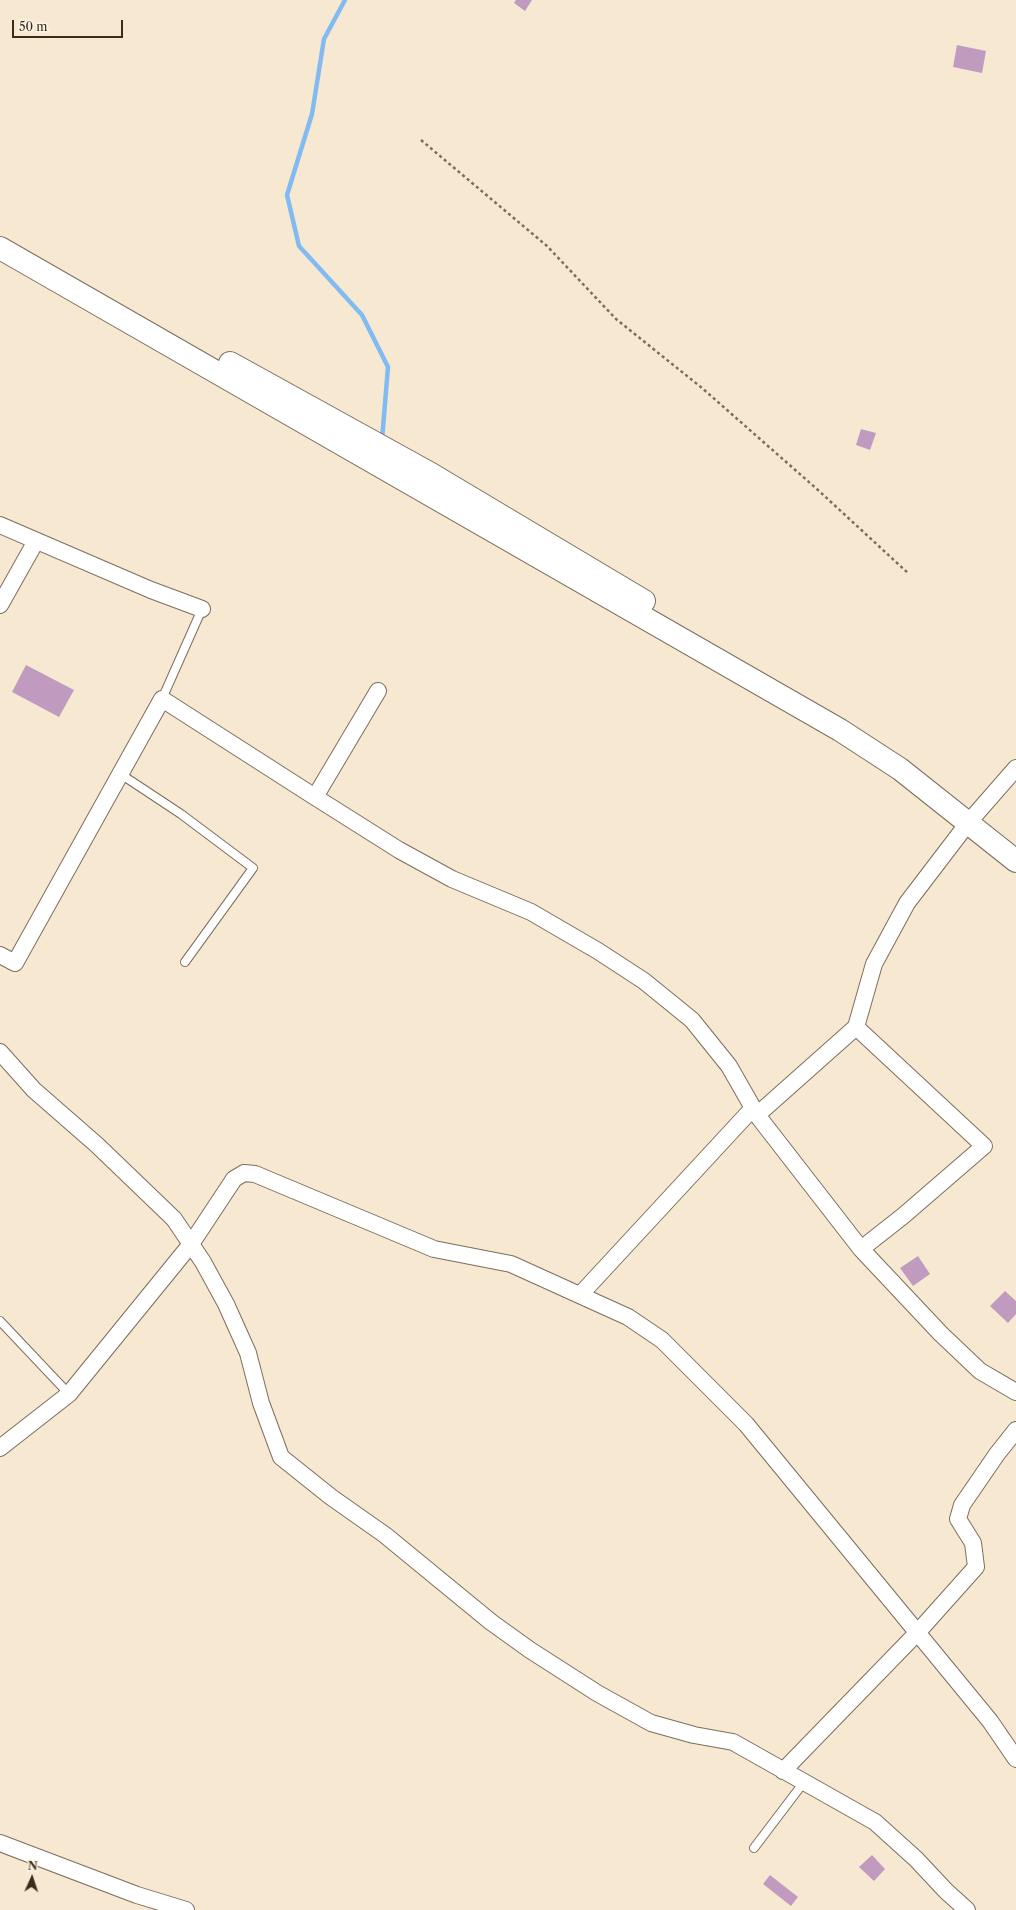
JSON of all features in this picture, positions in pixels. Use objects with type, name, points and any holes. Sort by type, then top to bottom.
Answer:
[{"type":"main road","points":[[0,235],[840,730],[973,818],[1016,842]]},
{"type":"main road","points":[[0,248],[246,380]]},
{"type":"main road","points":[[973,818],[1016,861]]},
{"type":"street","points":[[0,525],[151,590],[202,609]]},
{"type":"street","points":[[0,605],[36,540]]},
{"type":"street","points":[[315,797],[378,691]]},
{"type":"street","points":[[0,955],[15,963],[119,773],[162,699],[399,850],[452,879],[531,912],[644,981],[692,1020],[729,1066],[755,1111],[861,1249],[941,1334],[980,1371],[1016,1392]]},
{"type":"street","points":[[580,1295],[755,1111],[856,1026],[874,964],[907,903],[973,818],[1016,768]]},
{"type":"street","points":[[856,1026],[984,1146],[903,1216],[861,1249]]},
{"type":"street","points":[[0,1052],[34,1090],[97,1145],[174,1219],[203,1262],[226,1304],[248,1353],[261,1403],[281,1457],[331,1497],[385,1535],[491,1622],[530,1650],[597,1693],[652,1723],[694,1735],[734,1742],[875,1822],[916,1859],[946,1891],[967,1910]]},
{"type":"street","points":[[1,1443],[69,1394],[191,1244],[234,1179],[244,1173],[256,1174],[434,1249],[511,1264],[628,1317],[662,1340],[746,1424],[990,1721],[1016,1759]]},
{"type":"street","points":[[783,1771],[917,1633],[976,1567],[973,1543],[958,1519],[962,1504],[997,1454],[1016,1430]]},
{"type":"street","points":[[0,1843],[137,1895],[186,1910]]},
{"type":"lane","points":[[162,699],[202,609]]},
{"type":"lane","points":[[119,773],[181,814],[253,868],[186,962]]},
{"type":"lane","points":[[0,1321],[69,1394]]},
{"type":"lane","points":[[754,1848],[804,1782]]},
{"type":"path","points":[[421,140],[547,246],[616,319],[702,388],[818,490],[909,574]]},
{"type":"building","points":[[516,0],[532,0],[525,11],[514,3]]},
{"type":"building","points":[[957,45],[986,51],[982,73],[953,67]]},
{"type":"building","points":[[861,429],[876,433],[870,450],[856,445]]},
{"type":"building","points":[[26,665],[74,690],[59,717],[12,692]]},
{"type":"building","points":[[918,1256],[930,1274],[913,1286],[900,1268]]},
{"type":"building","points":[[1005,1291],[1016,1301],[1016,1314],[1008,1323],[990,1306]]},
{"type":"building","points":[[872,1855],[885,1869],[874,1881],[859,1867]]},
{"type":"building","points":[[770,1875],[798,1897],[791,1906],[763,1884]]},
{"type":"waterway","points":[[345,0],[324,39],[312,114],[287,195],[299,246],[362,315],[388,367],[382,440]]}]
